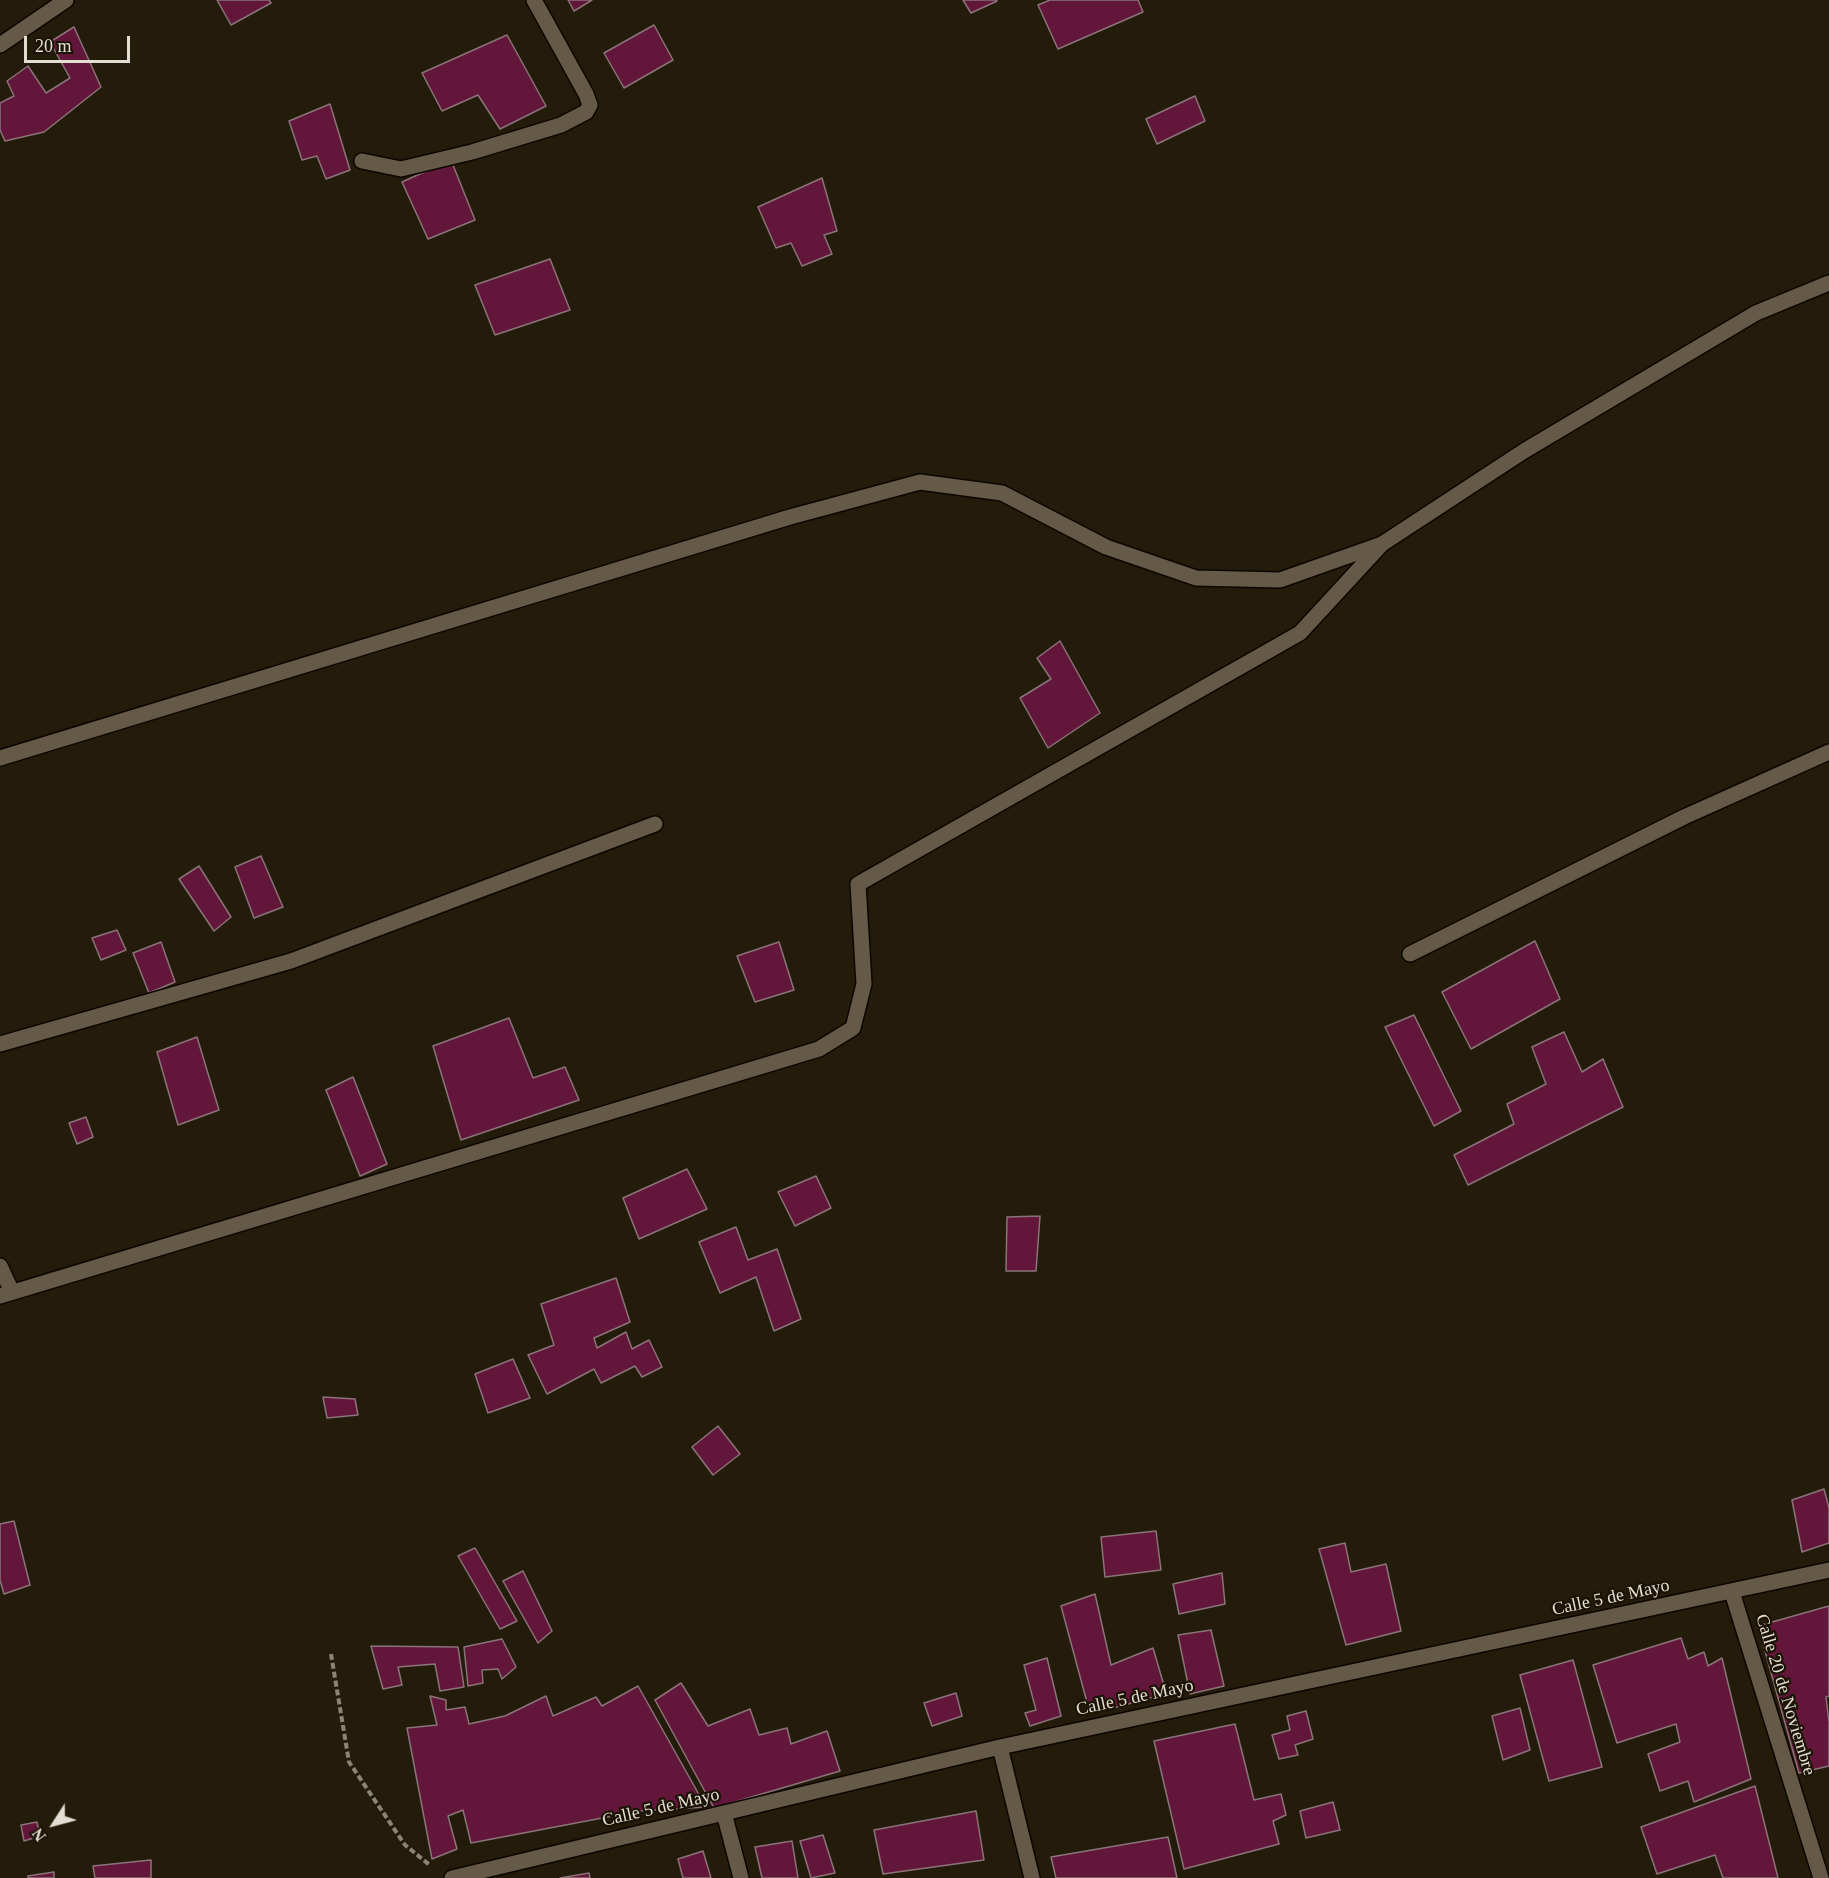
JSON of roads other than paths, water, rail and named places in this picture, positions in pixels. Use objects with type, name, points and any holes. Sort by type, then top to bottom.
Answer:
[{"type":"street","points":[[2,40],[66,0]]},
{"type":"street","points":[[362,161],[401,169],[472,152],[561,125],[586,112],[590,105],[586,94],[534,0]]},
{"type":"street","points":[[0,758],[790,517],[920,482],[1002,493],[1106,547],[1196,578],[1280,580],[1382,543],[1524,451],[1756,313],[1829,283]]},
{"type":"street","points":[[0,1266],[6,1294],[819,1049],[853,1028],[864,984],[858,884],[1300,633],[1382,543]]},
{"type":"street","points":[[1410,954],[1684,817],[1829,752]]},
{"type":"street","points":[[0,1044],[291,961],[655,824]]},
{"type":"street","name":"Calle 5 de Mayo","points":[[452,1878],[1000,1747],[1829,1570]]},
{"type":"street","name":"Calle 20 de Noviembre","points":[[1732,1592],[1821,1878]]},
{"type":"street","points":[[1000,1747],[1032,1878]]},
{"type":"street","points":[[724,1813],[741,1878]]}]
